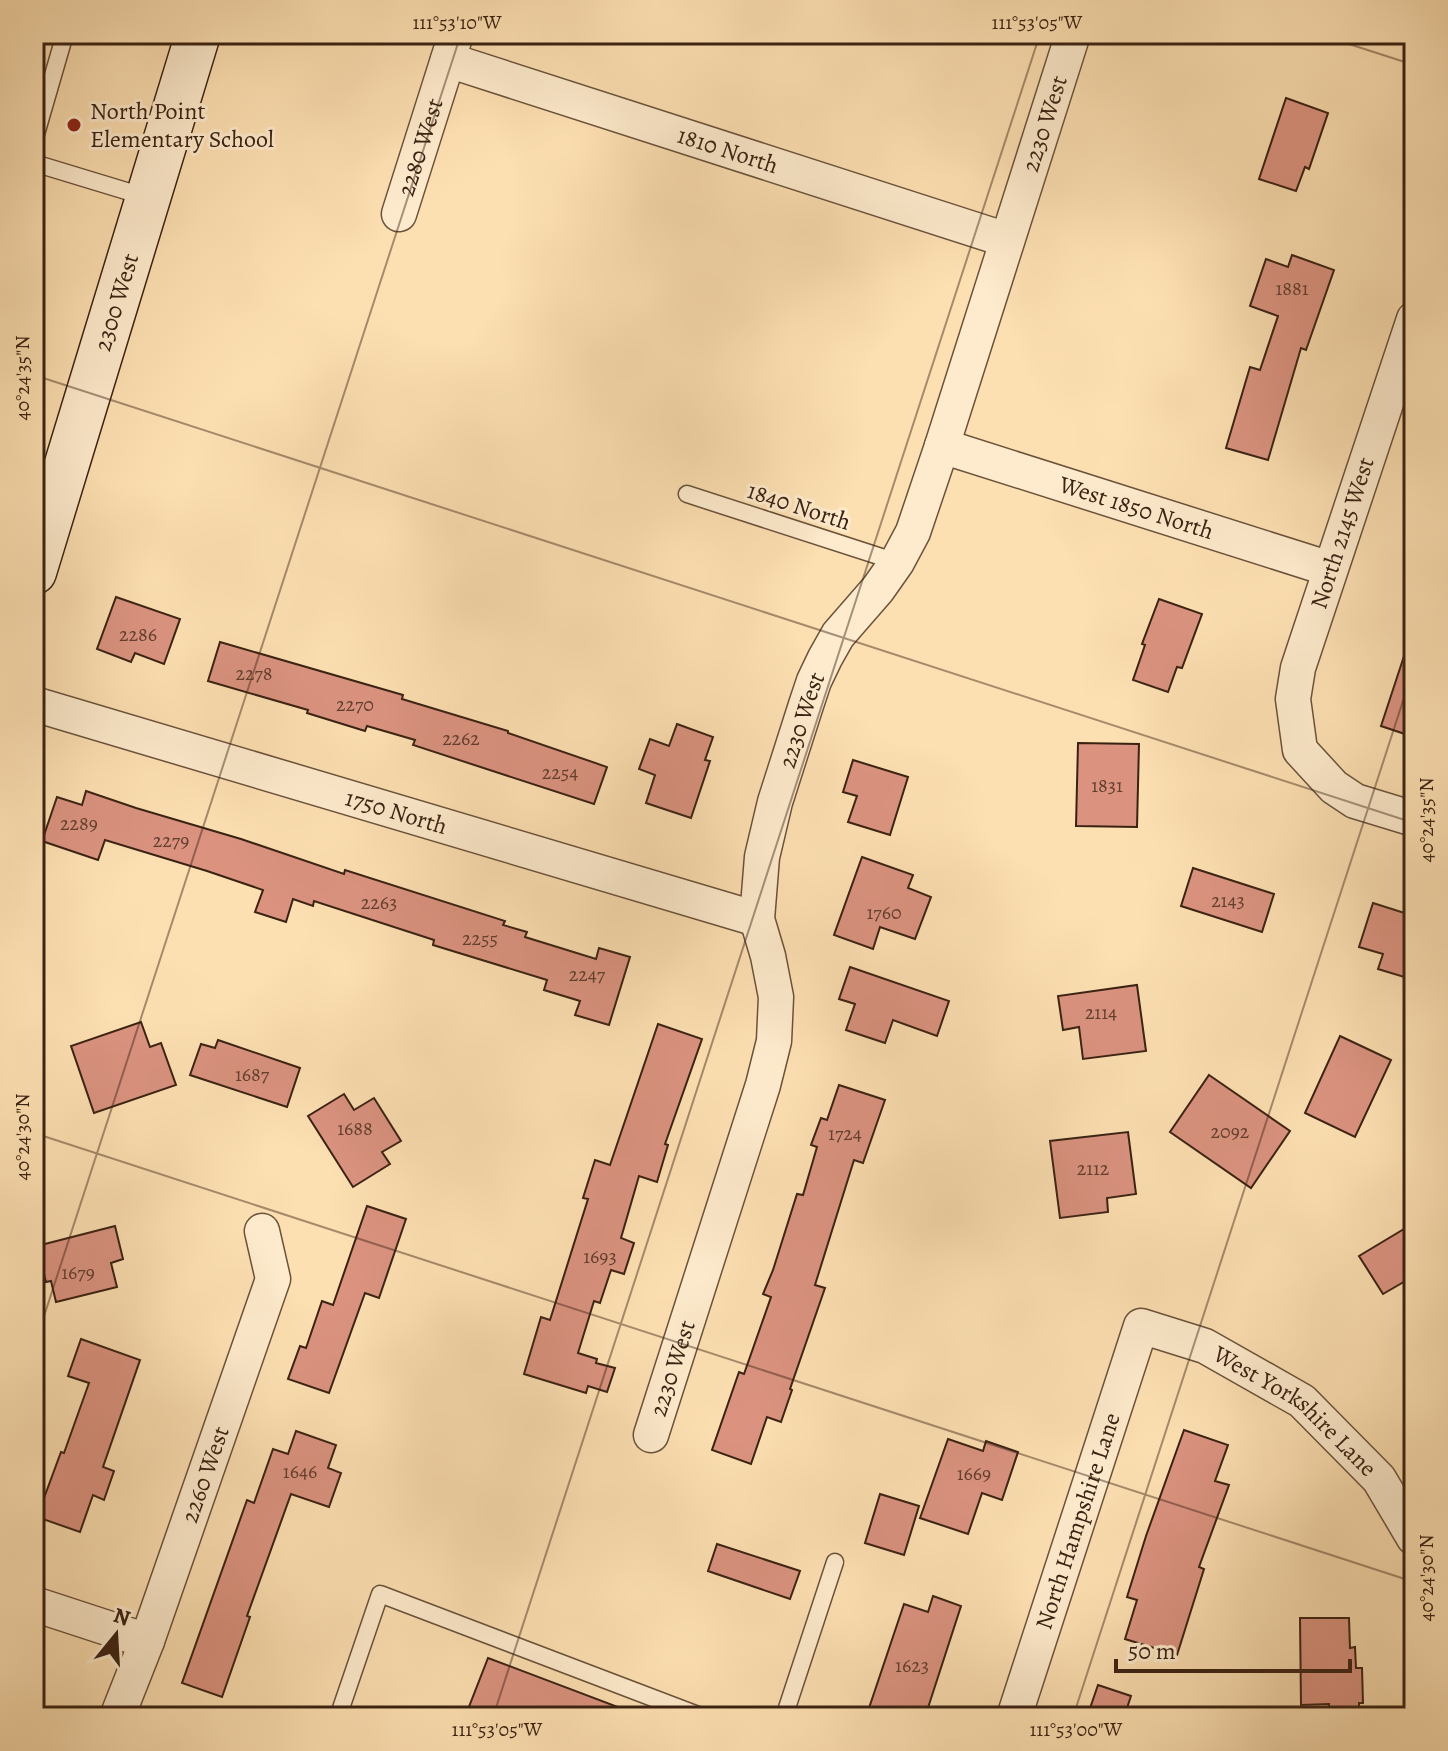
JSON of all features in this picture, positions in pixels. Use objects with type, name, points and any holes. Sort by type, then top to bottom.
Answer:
[{"type":"main road","name":"2300 West","points":[[34,572],[198,34]]},
{"type":"street","name":"2230 West","points":[[651,1435],[763,1085],[774,1041],[776,997],[757,919],[762,857],[775,802],[814,681],[838,635],[878,589],[913,532],[1073,34]]},
{"type":"street","name":"1810 North","points":[[452,47],[1007,240]]},
{"type":"street","name":"2280 West","points":[[399,214],[452,47]]},
{"type":"street","name":"North 2145 West","points":[[1414,319],[1298,668],[1293,699],[1300,750],[1334,787],[1355,801],[1414,819]]},
{"type":"street","name":"West 1850 North","points":[[942,446],[1330,569]]},
{"type":"street","name":"1750 North","points":[[34,704],[757,919]]},
{"type":"street","name":"2260 West","points":[[117,1717],[147,1641],[273,1279],[262,1231]]},
{"type":"street","name":"West Yorkshire Lane","points":[[1141,1326],[1205,1346],[1302,1401],[1379,1479],[1414,1538]]},
{"type":"street","name":"North Hampshire Lane","points":[[1014,1717],[1141,1326]]},
{"type":"street","points":[[34,1604],[147,1641]]},
{"type":"lane","points":[[34,141],[65,34]]},
{"type":"lane","points":[[34,163],[148,197]]},
{"type":"lane","name":"1840 North","points":[[687,494],[897,562]]},
{"type":"lane","points":[[784,1717],[835,1562]]},
{"type":"lane","points":[[338,1717],[380,1594],[703,1717]]},
{"type":"building","points":[[1286,98],[1328,113],[1309,169],[1305,167],[1296,191],[1259,179]]},
{"type":"building","points":[[1292,255],[1334,270],[1306,350],[1301,348],[1268,460],[1226,448],[1250,367],[1260,370],[1278,316],[1250,306],[1266,259],[1288,267]]},
{"type":"building","points":[[116,597],[180,619],[164,664],[135,653],[131,662],[97,649]]},
{"type":"building","points":[[1159,599],[1202,614],[1182,668],[1177,667],[1168,692],[1133,680],[1145,645],[1142,644]]},
{"type":"building","points":[[1409,641],[1414,642],[1414,737],[1381,726]]},
{"type":"building","points":[[220,642],[403,695],[402,699],[508,731],[607,767],[594,804],[413,745],[415,740],[367,726],[365,731],[307,713],[308,710],[208,681]]},
{"type":"building","points":[[677,724],[713,737],[705,760],[710,761],[691,818],[646,803],[655,775],[639,769],[650,739],[669,746]]},
{"type":"building","points":[[1078,743],[1139,744],[1137,827],[1076,826]]},
{"type":"building","points":[[853,760],[908,777],[890,835],[848,822],[857,796],[843,792]]},
{"type":"building","points":[[86,791],[344,874],[345,870],[505,921],[503,925],[527,932],[525,937],[596,959],[599,948],[630,957],[609,1025],[575,1015],[580,1001],[544,990],[547,980],[433,945],[434,940],[314,901],[313,906],[293,899],[286,922],[255,912],[263,890],[207,871],[105,840],[98,860],[42,841],[57,797],[82,805]]},
{"type":"building","points":[[862,857],[913,875],[908,888],[931,897],[915,939],[880,927],[873,949],[834,935]]},
{"type":"building","points":[[1193,868],[1274,894],[1262,932],[1181,906]]},
{"type":"building","points":[[1373,903],[1414,916],[1414,980],[1378,969],[1383,954],[1359,947]]},
{"type":"building","points":[[850,967],[949,1001],[937,1036],[893,1020],[885,1043],[846,1030],[855,1004],[839,999]]},
{"type":"building","points":[[1137,985],[1146,1051],[1083,1059],[1079,1027],[1063,1030],[1058,996]]},
{"type":"building","points":[[141,1022],[150,1047],[161,1043],[176,1085],[94,1113],[71,1046]]},
{"type":"building","points":[[658,1024],[702,1039],[665,1144],[668,1145],[657,1182],[639,1176],[621,1238],[634,1243],[624,1274],[611,1270],[600,1303],[594,1301],[578,1353],[597,1359],[596,1363],[615,1368],[607,1392],[588,1386],[586,1393],[524,1374],[541,1317],[550,1320],[588,1199],[583,1198],[595,1160],[610,1165]]},
{"type":"building","points":[[1340,1036],[1391,1060],[1355,1137],[1305,1113]]},
{"type":"building","points":[[218,1040],[300,1068],[287,1107],[190,1075],[201,1044],[215,1048]]},
{"type":"building","points":[[1209,1075],[1290,1131],[1251,1188],[1170,1132]]},
{"type":"building","points":[[839,1085],[885,1100],[863,1163],[854,1160],[815,1285],[825,1288],[781,1422],[767,1417],[751,1464],[712,1450],[739,1372],[744,1374],[771,1297],[763,1294],[797,1194],[803,1195],[817,1147],[811,1145],[821,1118],[827,1120]]},
{"type":"building","points":[[344,1094],[354,1110],[374,1098],[401,1141],[382,1152],[390,1164],[353,1187],[308,1116]]},
{"type":"building","points":[[1128,1132],[1136,1194],[1107,1198],[1108,1212],[1060,1218],[1050,1141]]},
{"type":"building","points":[[367,1206],[406,1219],[379,1298],[365,1293],[329,1393],[288,1379],[300,1346],[306,1348],[322,1301],[333,1305]]},
{"type":"building","points":[[1414,1223],[1414,1276],[1383,1294],[1359,1256]]},
{"type":"building","points":[[115,1226],[123,1259],[111,1263],[117,1287],[56,1302],[51,1281],[46,1282],[37,1246]]},
{"type":"building","points":[[81,1339],[140,1360],[103,1467],[114,1471],[104,1500],[93,1495],[80,1532],[37,1517],[89,1383],[68,1376]]},
{"type":"building","points":[[1184,1430],[1228,1445],[1215,1481],[1229,1485],[1199,1567],[1204,1569],[1177,1655],[1125,1639],[1137,1600],[1127,1597]]},
{"type":"building","points":[[296,1431],[336,1445],[328,1468],[341,1473],[329,1507],[291,1494],[222,1697],[182,1683],[247,1500],[254,1503],[273,1449],[288,1454]]},
{"type":"building","points":[[948,1439],[983,1451],[986,1441],[1018,1452],[1002,1500],[982,1493],[968,1534],[920,1518]]},
{"type":"building","points":[[880,1494],[919,1506],[904,1555],[865,1543]]},
{"type":"building","points":[[717,1544],[800,1571],[790,1599],[708,1571]]},
{"type":"building","points":[[933,1596],[961,1606],[925,1717],[866,1717],[904,1604],[928,1612]]},
{"type":"building","points":[[1300,1618],[1349,1618],[1350,1648],[1355,1647],[1356,1668],[1362,1668],[1363,1703],[1359,1703],[1359,1717],[1329,1717],[1329,1704],[1301,1705]]},
{"type":"building","points":[[488,1658],[639,1715],[465,1717]]},
{"type":"building","points":[[1098,1685],[1131,1696],[1124,1717],[1087,1717]]},
{"type":"place","name":"North Point Elementary School","points":[[74,125]]}]
